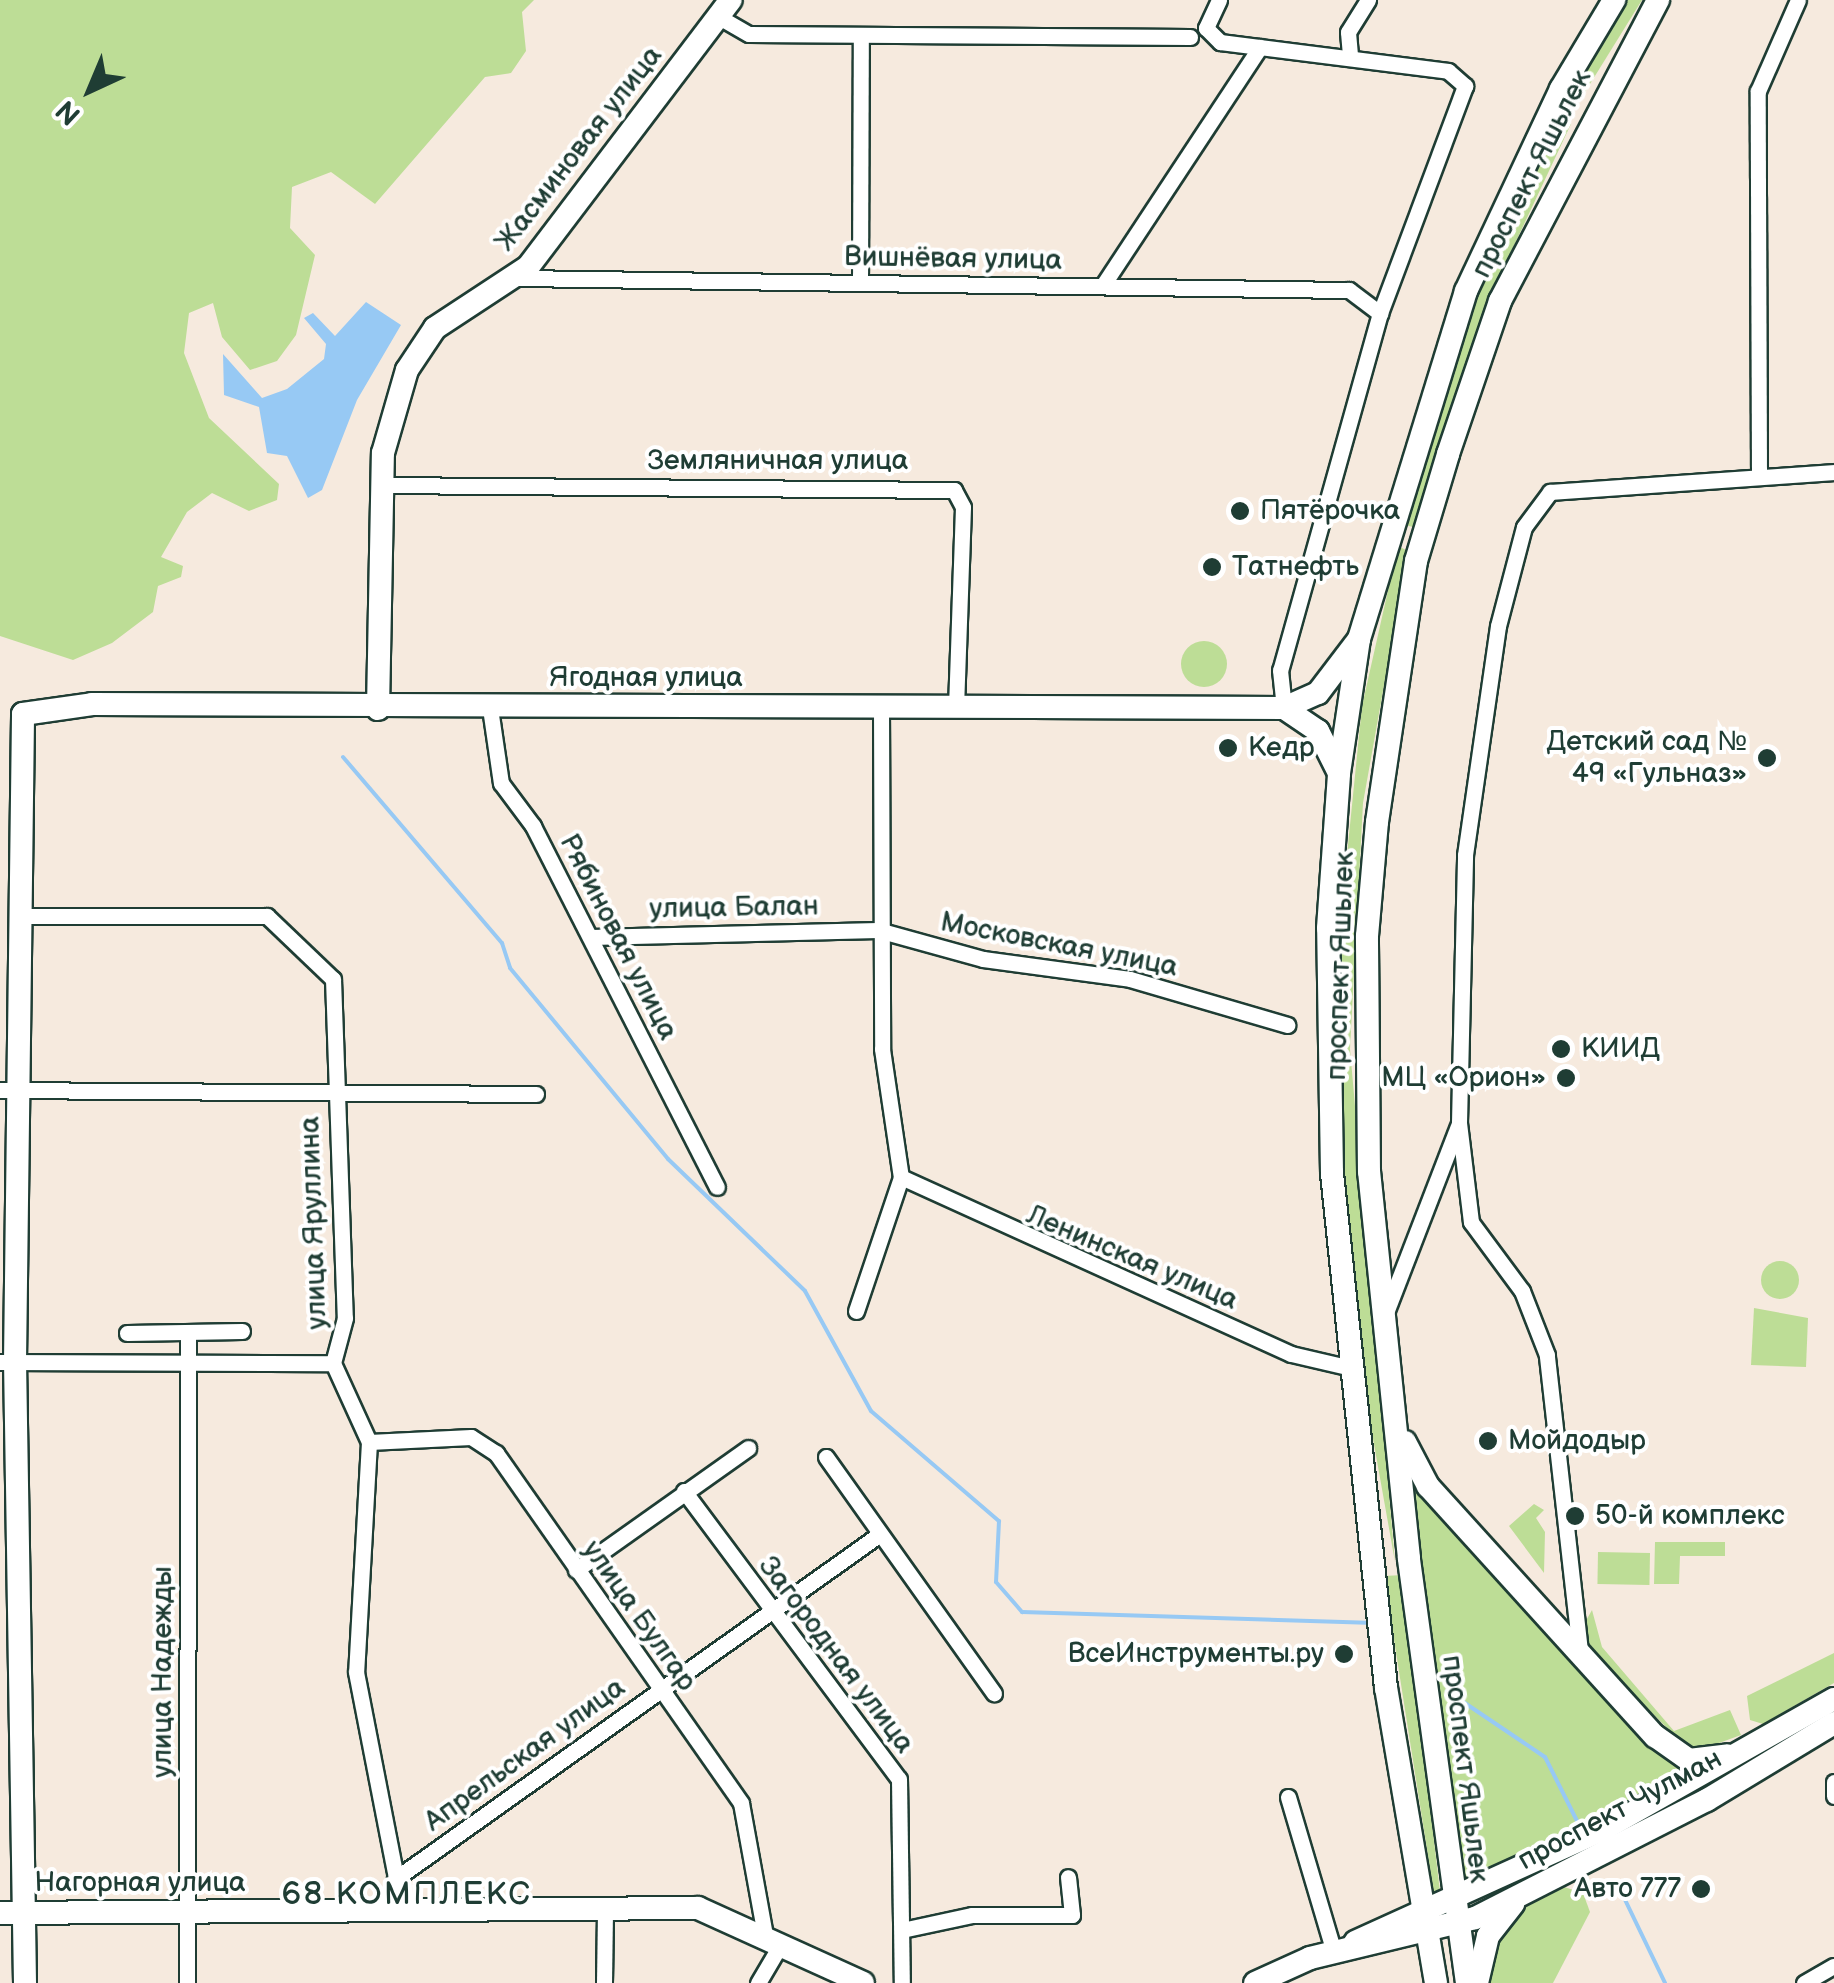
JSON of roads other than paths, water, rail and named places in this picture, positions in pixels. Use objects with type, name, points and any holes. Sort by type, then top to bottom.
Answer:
[{"type":"main road","name":"проспект Яшьлек","points":[[1435,1983],[1414,1871],[1370,1554],[1351,1368],[1326,1029],[1339,773],[1359,639],[1466,291],[1561,88],[1614,0]]},
{"type":"main road","name":"проспект Яшьлек","points":[[1467,1983],[1454,1925],[1409,1558],[1369,1172],[1366,936],[1389,710],[1416,561],[1500,301],[1595,113],[1658,0]]},
{"type":"main road","name":"Жасминовая улица","points":[[378,710],[381,485],[393,404],[420,348],[456,310],[518,278],[725,8]]},
{"type":"main road","points":[[1561,88],[1573,116],[1595,113]]},
{"type":"main road","points":[[1385,549],[1404,533],[1416,561]]},
{"type":"main road","points":[[1339,773],[1318,731],[1284,708],[1329,683],[1359,639]]},
{"type":"main road","name":"Ягодная улица","points":[[9,879],[18,724],[43,704],[378,710],[1284,708]]},
{"type":"main road","points":[[9,879],[19,916],[8,1090],[7,1362],[26,1913],[24,1983]]},
{"type":"main road","name":"проспект Чулман","points":[[1395,1410],[1428,1486],[1582,1660],[1676,1755],[1706,1760],[1747,1750]]},
{"type":"main road","points":[[1370,1554],[1395,1571],[1409,1558]]},
{"type":"main road","name":"проспект Чулман","points":[[1424,1922],[1451,1901],[1747,1750],[1834,1699]]},
{"type":"main road","name":"проспект Чулман","points":[[1424,1922],[1454,1925],[1519,1898],[1834,1723]]},
{"type":"main road","points":[[1372,1941],[1399,1910],[1414,1871]]},
{"type":"main road","points":[[1476,1983],[1488,1936],[1519,1898]]},
{"type":"main road","name":"Нагорная улица","points":[[0,1912],[187,1914],[698,1908],[863,1983]]},
{"type":"main road","points":[[1255,1983],[1424,1922]]},
{"type":"main road","points":[[1372,1941],[1411,1957],[1435,1983]]},
{"type":"street","points":[[1219,0],[1206,28],[1220,42],[1448,71],[1464,86],[1464,101],[1380,313],[1280,670],[1284,708]]},
{"type":"street","points":[[1350,56],[1348,32],[1368,0]]},
{"type":"street","points":[[1758,472],[1758,91],[1798,0]]},
{"type":"street","points":[[725,8],[749,34],[1190,37]]},
{"type":"street","points":[[860,283],[861,35]]},
{"type":"street","points":[[1103,285],[1260,47]]},
{"type":"street","name":"Вишнёвая улица","points":[[518,278],[1349,290],[1380,313]]},
{"type":"street","points":[[1582,1660],[1547,1355],[1522,1291],[1471,1222],[1459,1123],[1465,855],[1485,695],[1524,527],[1540,499],[1563,487],[1724,482],[1758,472],[1834,472]]},
{"type":"street","name":"Земляничная улица","points":[[381,485],[954,490],[962,508],[956,708]]},
{"type":"street","name":"Рябиновая улица","points":[[490,708],[501,783],[591,937],[717,1187]]},
{"type":"street","points":[[856,1311],[900,1177],[882,1048],[878,930],[881,708]]},
{"type":"street","name":"улица Яруллина","points":[[19,916],[267,916],[333,979],[346,1318],[332,1362],[369,1442],[356,1672],[402,1909]]},
{"type":"street","name":"улица Балан","points":[[591,937],[878,930]]},
{"type":"street","name":"Московская улица","points":[[878,930],[983,959],[1130,979],[1287,1025]]},
{"type":"street","points":[[8,1090],[536,1094]]},
{"type":"street","points":[[1384,1319],[1459,1123]]},
{"type":"street","name":"Ленинская улица","points":[[900,1177],[1273,1346],[1351,1368]]},
{"type":"street","points":[[127,1333],[242,1331]]},
{"type":"street","name":"улица Надежды","points":[[186,1983],[188,1332]]},
{"type":"street","points":[[7,1362],[332,1362]]},
{"type":"street","name":"улица Булгар","points":[[369,1442],[486,1443],[742,1803],[773,1940]]},
{"type":"street","points":[[576,1570],[748,1448]]},
{"type":"street","points":[[826,1457],[994,1694]]},
{"type":"street","name":"Загородная улица","points":[[684,1492],[898,1779],[902,1983]]},
{"type":"street","name":"Апрельская улица","points":[[396,1879],[880,1534]]},
{"type":"street","points":[[1288,1797],[1334,1952]]},
{"type":"street","points":[[902,1930],[954,1917],[1072,1915],[1068,1877]]},
{"type":"street","points":[[604,1983],[605,1910]]},
{"type":"street","points":[[758,1983],[773,1940]]},
{"type":"street","points":[[1804,1983],[1834,1966]]},
{"type":"water","points":[[366,302],[401,325],[357,400],[322,490],[308,498],[287,456],[267,453],[259,407],[224,395],[223,354],[262,398],[287,389],[324,359],[326,344],[304,318],[313,313],[335,336]]},
{"type":"waterway","points":[[343,757],[502,943],[510,968],[668,1159],[805,1291],[871,1411],[999,1521],[996,1582],[1022,1612],[1367,1623]]},
{"type":"waterway","points":[[1447,1691],[1545,1757],[1580,1827]]},
{"type":"waterway","points":[[1616,1881],[1665,1983]]},
{"type":"place","name":"Пятёрочка","points":[[1240,511]]},
{"type":"place","name":"Татнефть","points":[[1212,567]]},
{"type":"place","name":"Кедр","points":[[1228,748]]},
{"type":"place","name":"Детский сад № 49 «Гульназ»","points":[[1767,758]]},
{"type":"place","name":"КИИД","points":[[1561,1049]]},
{"type":"place","name":"МЦ «Орион»","points":[[1566,1078]]},
{"type":"place","name":"Мойдодыр","points":[[1488,1441]]},
{"type":"place","name":"50-й комплекс","points":[[1575,1516]]},
{"type":"place","name":"ВсеИнструменты.ру","points":[[1344,1654]]},
{"type":"place","name":"Авто 777","points":[[1701,1889]]},
{"type":"district","name":"68 КОМПЛЕКС","points":[[407,1895]]}]
